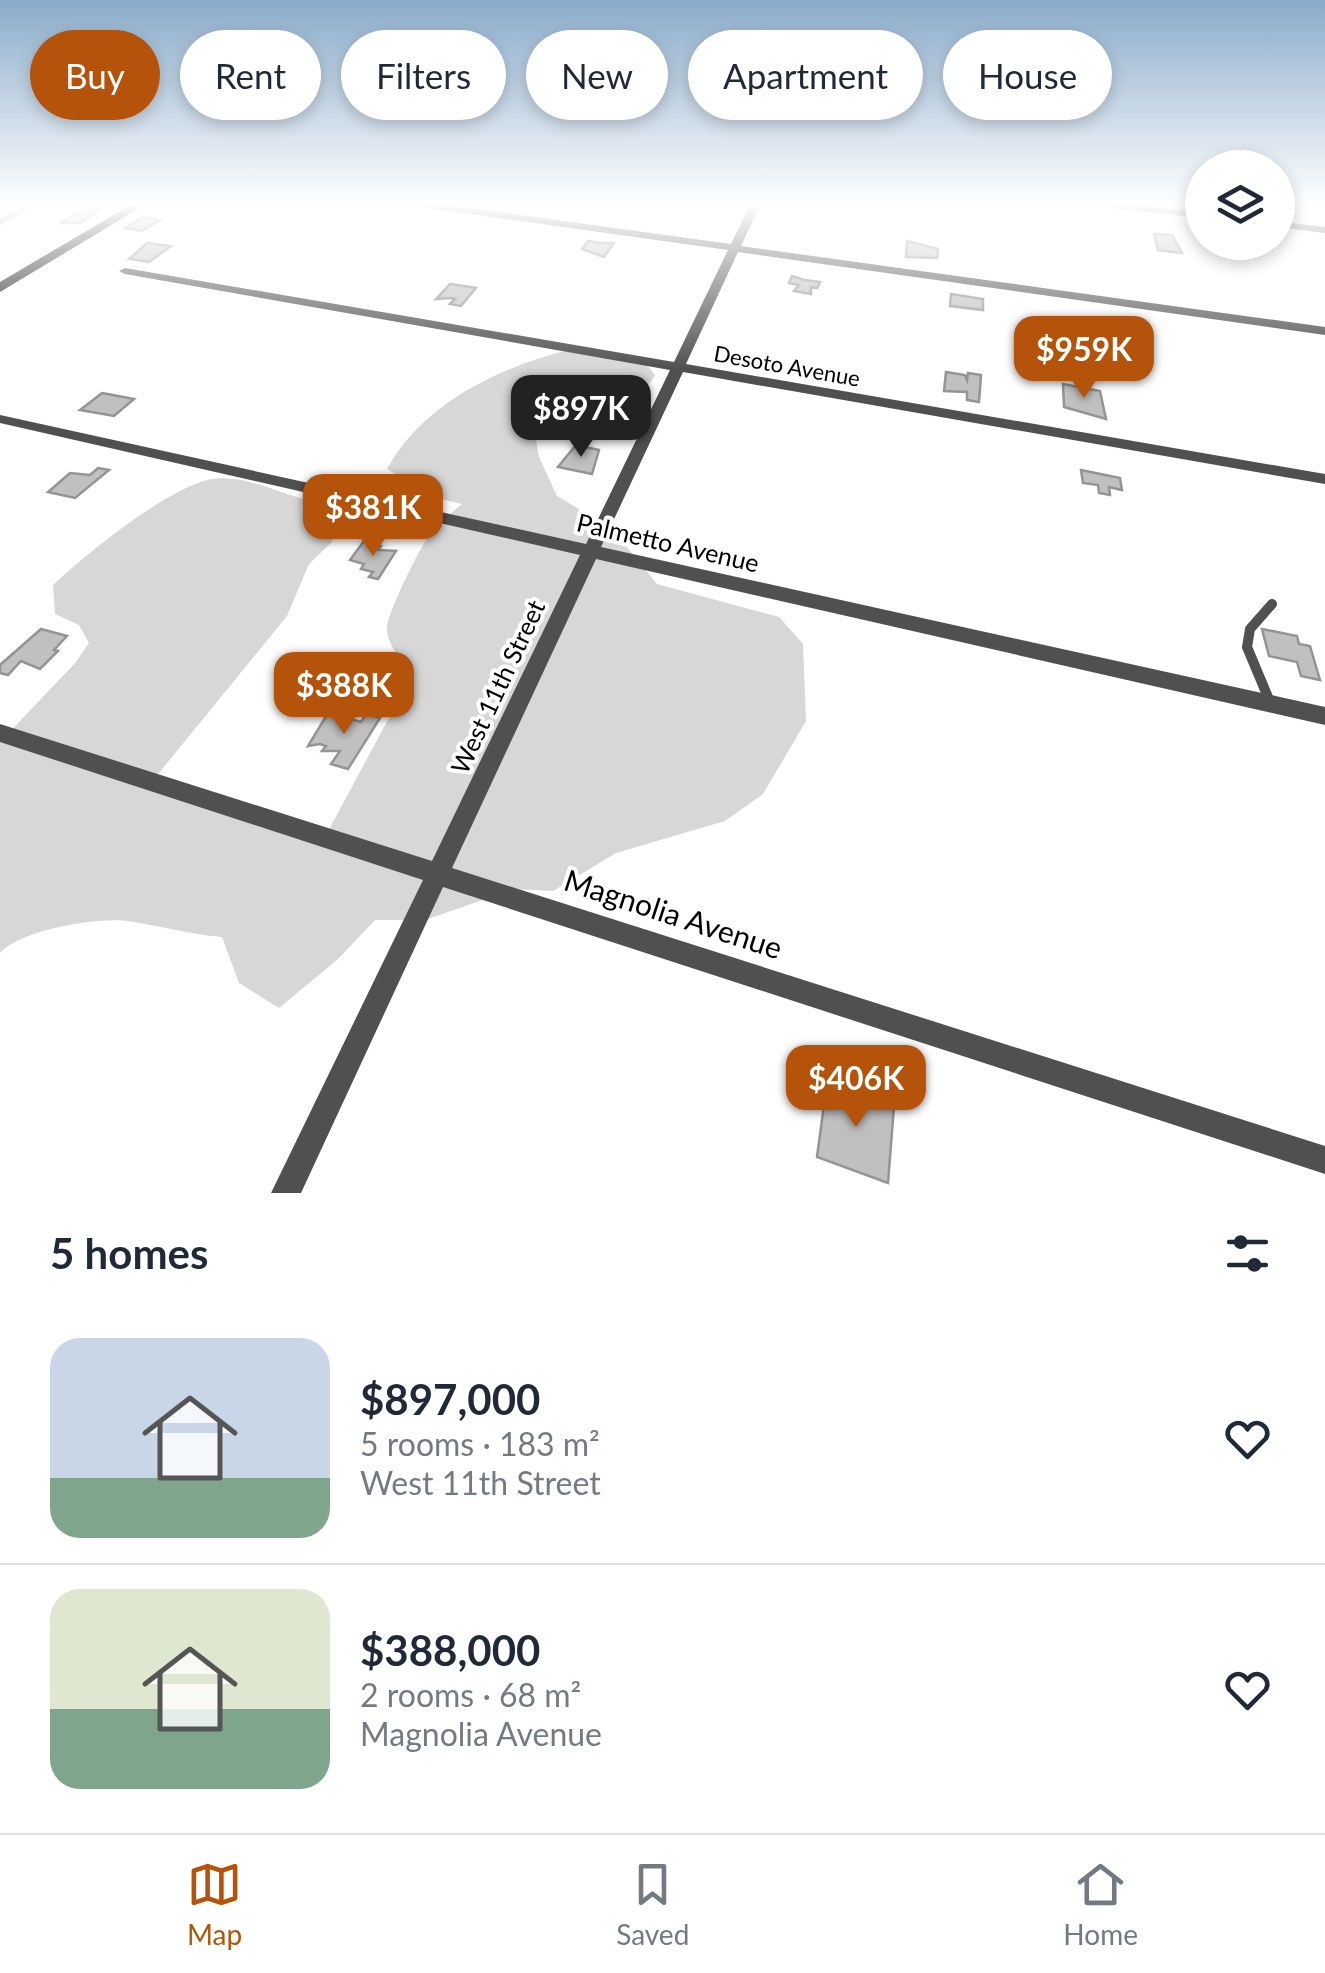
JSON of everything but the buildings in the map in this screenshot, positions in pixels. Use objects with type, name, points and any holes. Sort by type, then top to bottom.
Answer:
[{"type":"street","points":[[0,288],[49,259]]},
{"type":"street","name":"West 11th Street","points":[[286,1193],[730,259]]},
{"type":"street","points":[[811,259],[1325,331]]},
{"type":"street","name":"Desoto Avenue","points":[[125,272],[1325,479]]},
{"type":"street","name":"Palmetto Avenue","points":[[0,418],[1325,716]]},
{"type":"street","name":"Magnolia Avenue","points":[[0,733],[1325,1160]]},
{"type":"lane","points":[[1271,704],[1251,662],[1248,641],[1250,628],[1268,614],[1272,604]]},
{"type":"shaded area","points":[[564,351],[646,364],[655,375],[645,387],[632,392],[563,399],[533,423],[539,457],[557,496],[612,529],[657,584],[779,617],[803,644],[806,721],[763,794],[725,821],[616,853],[553,891],[514,889],[425,920],[375,920],[338,959],[279,1008],[239,983],[222,937],[128,921],[98,921],[41,932],[0,953],[0,742],[76,662],[89,643],[79,625],[55,614],[53,585],[151,508],[212,479],[259,485],[316,503],[333,514],[339,521],[331,543],[309,564],[287,616],[154,779],[326,835],[411,677],[387,629],[397,597],[429,536],[462,504],[436,498],[387,469],[402,446],[440,408],[487,379]]}]
